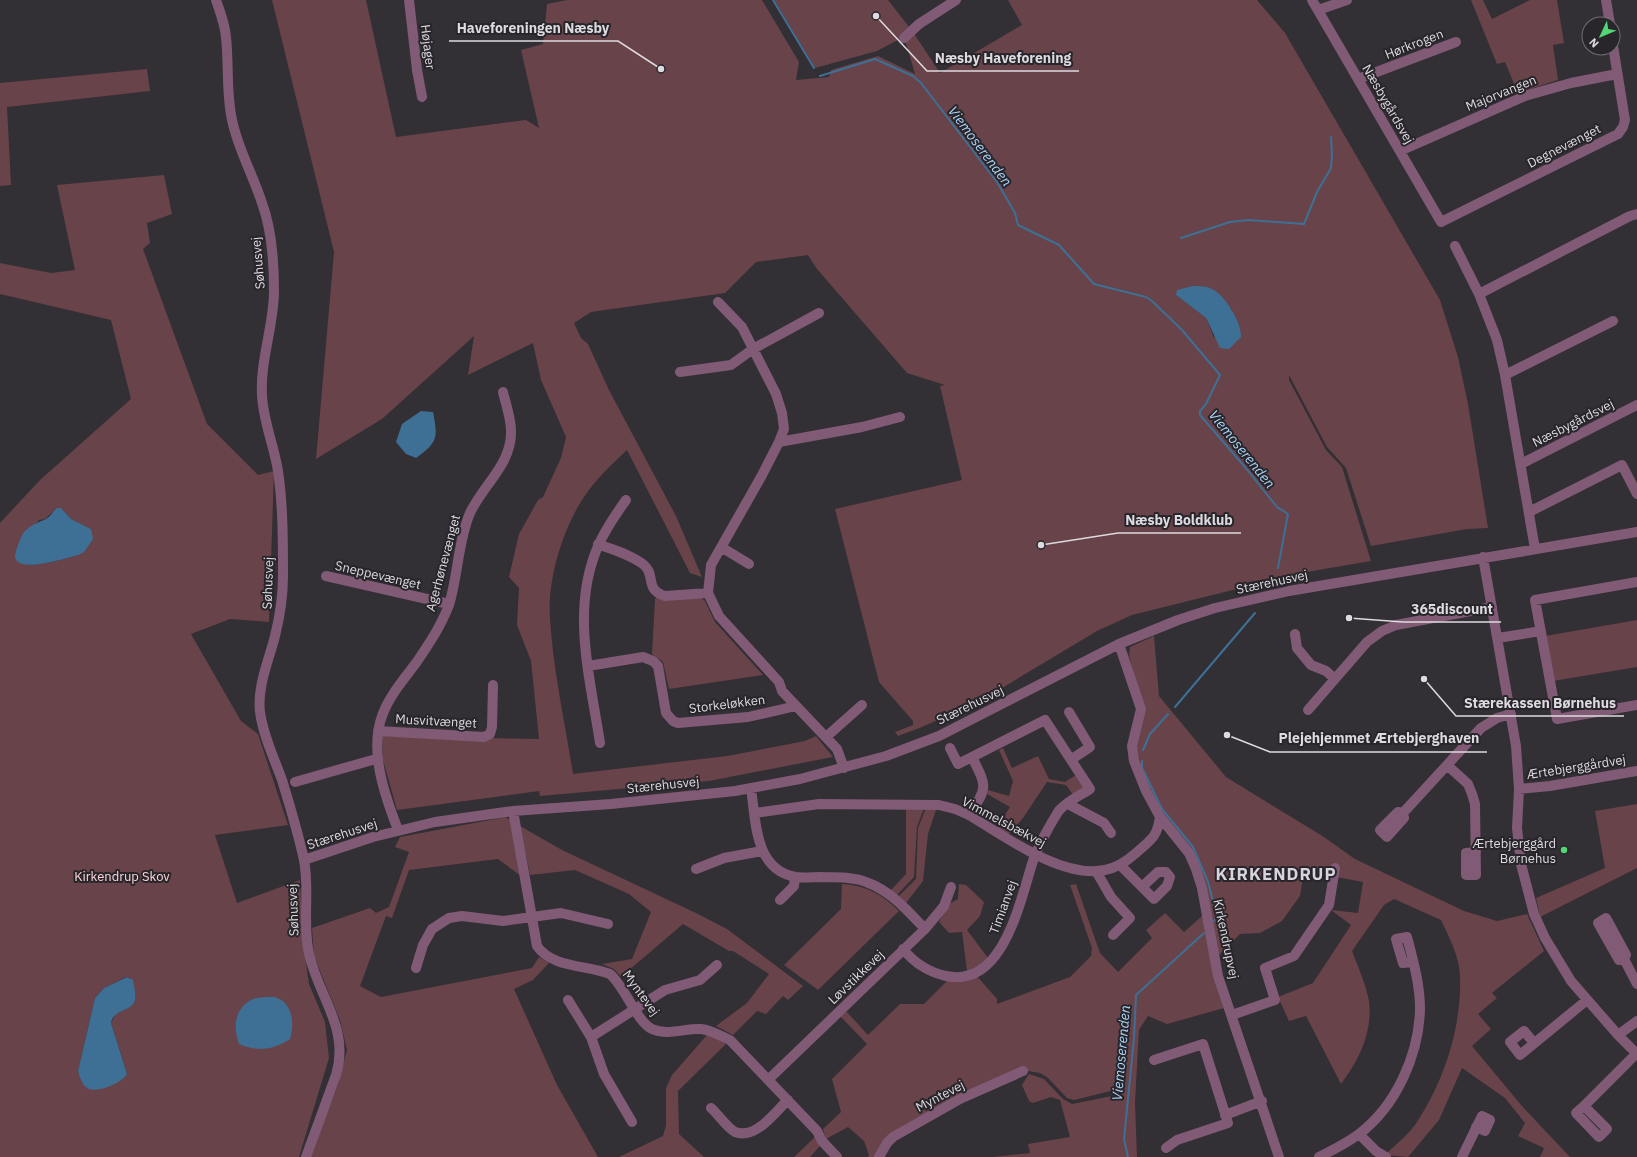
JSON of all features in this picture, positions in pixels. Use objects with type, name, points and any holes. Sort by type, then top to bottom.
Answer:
[{"type":"street","name":"Søhusvej","points":[[216,0],[223,18],[226,37],[228,94],[232,122],[238,142],[263,204],[269,232],[273,263],[274,296],[264,362],[262,394],[264,414],[278,470],[283,577],[280,615],[263,680],[260,710],[266,739],[284,788],[304,860],[309,952],[313,969],[335,1019],[341,1047],[339,1064],[334,1082],[306,1157]]},
{"type":"street","name":"Højager","points":[[409,0],[417,70],[422,96]]},
{"type":"street","points":[[904,38],[919,24],[956,0]]},
{"type":"street","name":"Næsbygårdsvej","points":[[1312,0],[1441,222]]},
{"type":"street","points":[[1318,10],[1347,0]]},
{"type":"street","points":[[1606,0],[1609,16]]},
{"type":"street","name":"Hørkrogen","points":[[1358,79],[1456,42]]},
{"type":"street","name":"Degnevænget","points":[[1441,222],[1618,134],[1623,127],[1625,120],[1614,56]]},
{"type":"street","name":"Majorvangen","points":[[1400,151],[1525,96],[1571,83],[1617,74]]},
{"type":"street","points":[[1479,294],[1630,216],[1637,214]]},
{"type":"street","name":"Næsbygårdsvej","points":[[1454,246],[1479,294],[1490,320],[1505,375],[1535,549]]},
{"type":"street","points":[[598,544],[644,565],[650,574],[651,586],[660,594],[665,596],[708,593],[711,565],[779,442],[784,428],[782,413],[776,394],[742,327],[718,302]]},
{"type":"street","points":[[680,372],[731,365],[753,349],[819,313]]},
{"type":"street","points":[[1505,375],[1613,321]]},
{"type":"street","name":"Agerhønevænget","points":[[398,830],[376,759],[378,731],[382,715],[389,701],[435,635],[449,604],[468,517],[477,499],[502,465],[509,451],[511,429],[504,392]]},
{"type":"street","name":"Næsbygårdsvej","points":[[1521,464],[1637,405]]},
{"type":"street","points":[[779,442],[862,427],[900,417]]},
{"type":"street","points":[[1529,512],[1622,465],[1637,494]]},
{"type":"street","points":[[600,743],[582,618],[587,582],[598,544],[626,500]]},
{"type":"street","name":"Stærehusvej","points":[[304,860],[398,830],[434,822],[513,811],[611,804],[751,789],[844,768],[886,756],[939,736],[1119,644],[1178,620],[1252,598],[1335,582],[1637,532]]},
{"type":"street","points":[[721,547],[749,564]]},
{"type":"street","name":"Ærtebjerggårdvej","points":[[1483,557],[1516,746],[1519,789],[1517,828],[1521,864],[1534,914],[1557,959],[1586,1000],[1637,1054],[1584,1106]]},
{"type":"street","name":"Sneppevænget","points":[[326,576],[449,604]]},
{"type":"street","points":[[1637,582],[1535,600],[1556,719],[1637,705]]},
{"type":"street","name":"Storkeløkken","points":[[708,593],[719,616],[779,682],[782,691],[837,749],[844,768]]},
{"type":"street","points":[[1308,710],[1367,642],[1382,631],[1396,625],[1492,607]]},
{"type":"street","points":[[1498,638],[1541,631]]},
{"type":"street","points":[[1295,634],[1297,648],[1311,666],[1326,671],[1335,679]]},
{"type":"street","name":"Kirkendrupvej","points":[[1119,644],[1141,709],[1132,746],[1132,757],[1140,779],[1160,816],[1189,853],[1196,868],[1202,888],[1218,976],[1262,1101],[1279,1157]]},
{"type":"street","name":"Storkeløkken","points":[[588,666],[643,657],[653,661],[658,666],[666,713],[672,721],[678,723],[748,717],[796,706]]},
{"type":"street","name":"Musvitvænget","points":[[378,731],[484,737],[490,734],[492,727],[494,685]]},
{"type":"street","points":[[826,738],[862,705]]},
{"type":"street","points":[[950,748],[958,764],[1045,720],[1072,759],[1090,747],[1069,712]]},
{"type":"street","points":[[1402,813],[1481,728],[1497,718],[1511,714]]},
{"type":"street","points":[[969,815],[981,797],[984,782],[972,758]]},
{"type":"street","points":[[296,782],[376,759]]},
{"type":"street","name":"Timianvej","points":[[903,949],[920,966],[933,973],[949,977],[962,976],[976,972],[988,964],[999,953],[1007,939],[1036,854],[1059,810],[1090,789],[1072,759]]},
{"type":"street","points":[[1447,764],[1464,780],[1472,794],[1475,804],[1476,852]]},
{"type":"street","name":"Ærtebjerggårdvej","points":[[1519,789],[1550,786],[1637,771]]},
{"type":"street","points":[[751,789],[762,851],[769,861],[778,869],[795,877],[850,878],[864,881],[890,894],[925,929]]},
{"type":"street","name":"Vimmelsbækvej","points":[[755,814],[819,804],[939,805],[955,809],[969,815],[1036,854],[1076,870],[1105,870],[1120,865],[1156,835]]},
{"type":"street","points":[[1068,804],[1104,823],[1111,833]]},
{"type":"street","name":"Myntevej","points":[[513,811],[537,946],[542,954],[552,960],[610,974],[617,980],[644,1023],[653,1030],[664,1032],[702,1029],[730,1040],[818,1130],[822,1141],[837,1157]]},
{"type":"street","points":[[1160,816],[1156,835],[1174,834]]},
{"type":"street","points":[[696,869],[724,858],[762,851]]},
{"type":"street","points":[[1120,865],[1142,887]]},
{"type":"street","points":[[1232,1015],[1275,1000],[1266,968],[1294,956],[1329,905],[1335,868]]},
{"type":"street","points":[[1096,871],[1111,897],[1130,918],[1113,935]]},
{"type":"street","points":[[780,900],[794,886],[795,877]]},
{"type":"street","name":"Løvstikkevej","points":[[769,1079],[925,929],[944,906],[951,887]]},
{"type":"street","points":[[416,968],[423,945],[432,929],[449,918],[462,916],[503,921],[561,913],[608,924]]},
{"type":"street","points":[[1624,959],[1637,984]]},
{"type":"street","points":[[1320,1157],[1359,1134],[1376,1119],[1401,1082],[1412,1054],[1420,1009],[1418,982],[1413,962]]},
{"type":"street","points":[[591,1037],[665,990],[700,980],[717,965]]},
{"type":"street","points":[[568,1000],[591,1037],[604,1074],[632,1122]]},
{"type":"street","points":[[1534,1043],[1586,1000]]},
{"type":"street","points":[[1618,1035],[1637,1021]]},
{"type":"street","points":[[1154,1060],[1202,1044],[1228,1122],[1177,1140],[1166,1148]]},
{"type":"street","name":"Myntevej","points":[[879,1157],[887,1143],[893,1137],[960,1099],[1023,1071]]},
{"type":"street","points":[[711,1108],[734,1132],[742,1133],[758,1129],[788,1100]]},
{"type":"street","points":[[1226,1114],[1262,1101]]},
{"type":"street","points":[[1462,1157],[1476,1127]]},
{"type":"street","points":[[1359,1134],[1376,1151],[1386,1157]]},
{"type":"green space","points":[[272,0],[366,0],[396,137],[526,120],[539,128],[521,50],[543,44],[547,4],[567,0],[762,0],[799,62],[796,80],[829,77],[831,70],[878,56],[915,74],[905,40],[911,33],[877,51],[815,68],[774,0],[888,0],[913,32],[940,73],[1022,25],[1008,0],[1257,0],[1285,33],[1440,300],[1458,357],[1468,404],[1488,528],[1467,529],[1371,546],[1346,468],[1327,447],[1289,375],[1289,380],[1326,450],[1342,467],[1371,561],[1248,582],[1249,586],[1132,615],[1097,631],[982,700],[898,736],[895,732],[913,725],[913,721],[879,682],[835,509],[962,480],[940,386],[945,385],[907,373],[817,269],[808,255],[756,262],[725,293],[591,312],[574,323],[581,338],[588,344],[609,390],[676,516],[702,577],[690,573],[627,450],[589,490],[576,510],[563,539],[554,571],[550,603],[550,618],[556,676],[573,774],[727,756],[805,741],[816,736],[833,757],[709,781],[540,796],[539,791],[397,810],[383,760],[382,736],[539,739],[531,661],[517,625],[519,588],[509,577],[519,534],[538,500],[543,497],[561,458],[566,437],[541,380],[533,343],[468,375],[474,336],[382,419],[316,459],[334,252]],"holes":[[[1212,289],[1232,310],[1214,338],[1206,318],[1176,295]]]},
{"type":"green space","points":[[1471,0],[1483,0],[1492,19],[1530,0],[1557,0],[1564,43],[1553,45],[1558,80],[1518,93],[1505,62],[1497,64]]},
{"type":"green space","points":[[147,69],[150,91],[7,107],[11,185],[0,186],[0,83]]},
{"type":"green space","name":"Kirkendrup Skov","points":[[164,175],[172,214],[147,223],[150,243],[143,249],[207,424],[258,475],[274,471],[269,622],[230,619],[191,634],[241,721],[258,734],[288,825],[215,835],[237,903],[300,880],[303,943],[309,984],[325,1022],[329,1058],[299,1157],[0,1157],[0,523],[40,480],[131,399],[111,320],[0,294],[0,263],[51,273],[75,270],[57,185]],"holes":[[[57,508],[63,510],[71,519],[91,529],[78,555],[53,562],[31,565],[17,560],[15,553],[39,520],[45,519]],[[126,977],[130,978],[132,1005],[115,1015],[111,1023],[127,1074],[87,1088],[82,1083],[78,1071],[95,998],[104,988]]]},
{"type":"green space","points":[[657,597],[700,597],[705,601],[715,622],[763,675],[669,689],[663,662],[652,654],[655,599]]},
{"type":"green space","points":[[1637,620],[1637,667],[1553,681],[1545,636]]},
{"type":"green space","points":[[1154,636],[1159,696],[1226,777],[1324,837],[1355,859],[1464,911],[1497,921],[1527,914],[1544,951],[1492,993],[1497,998],[1478,1014],[1491,1029],[1472,1046],[1522,1106],[1570,1157],[1540,1157],[1544,1148],[1518,1136],[1525,1123],[1505,1098],[1462,1068],[1439,1120],[1408,1157],[1385,1155],[1415,1125],[1435,1091],[1443,1072],[1458,1014],[1460,975],[1458,961],[1441,920],[1394,899],[1384,905],[1352,951],[1368,995],[1370,1012],[1367,1035],[1359,1055],[1348,1075],[1341,1084],[1306,1016],[1289,1021],[1278,997],[1313,983],[1351,925],[1331,910],[1358,913],[1363,882],[1304,871],[1300,896],[1282,921],[1260,933],[1240,934],[1211,963],[1224,1008],[1167,1024],[1148,1016],[1139,1030],[1135,1102],[1137,1157],[993,1157],[1030,1153],[1028,1144],[1070,1137],[1060,1100],[1051,1097],[1033,1103],[1029,1101],[1022,1085],[1029,1074],[1044,1079],[1063,1099],[1072,1104],[1122,1094],[1119,1089],[1074,1100],[1067,1098],[1047,1077],[1040,1073],[1022,1070],[886,1139],[875,1157],[868,1157],[869,1155],[864,1141],[848,1127],[826,1139],[823,1129],[841,1112],[832,1079],[867,1044],[840,1016],[846,1011],[868,1035],[900,1004],[924,1004],[948,980],[976,975],[997,999],[997,1004],[1070,977],[1091,956],[1092,948],[1070,885],[1076,884],[1100,953],[1118,972],[1152,938],[1146,930],[1165,913],[1184,932],[1210,909],[1200,869],[1161,812],[1144,783],[1136,756],[1140,697],[1129,656],[1130,647]]},
{"type":"green space","points":[[1003,748],[1012,768],[1038,756],[1049,779],[1065,782],[1076,775],[1084,787],[1074,796],[1066,785],[1047,782],[1023,818],[1009,834],[997,828],[1010,807],[987,794],[988,790],[1009,796],[1013,781],[999,750]]},
{"type":"green space","points":[[1637,804],[1637,868],[1540,917],[1536,898],[1605,868],[1595,811]]},
{"type":"green space","points":[[906,808],[924,808],[917,827],[914,877],[897,895],[891,890],[906,874]]},
{"type":"green space","points":[[926,808],[936,810],[928,834],[923,881],[906,903],[899,896],[916,879],[918,828]]},
{"type":"green space","points":[[506,817],[511,821],[521,876],[498,859],[409,870],[392,918],[386,916],[360,986],[381,997],[532,968],[539,957],[549,963],[533,980],[514,989],[557,1085],[598,1157],[309,1157],[338,1085],[347,1050],[340,1020],[314,956],[312,928],[370,908],[376,913],[389,907],[409,852],[395,847],[400,837]]},
{"type":"green space","points":[[520,826],[562,850],[727,929],[803,986],[788,1000],[783,996],[766,1014],[757,1011],[733,1035],[716,1026],[747,1003],[769,974],[733,951],[729,951],[683,924],[621,977],[614,969],[602,964],[632,959],[651,912],[629,894],[575,870],[530,875]]},
{"type":"green space","points":[[842,884],[866,888],[880,895],[899,911],[818,990],[784,965],[841,909]]},
{"type":"green space","points":[[959,884],[966,885],[984,902],[980,916],[967,930],[988,958],[982,964],[967,971],[962,932],[949,933],[939,922],[947,905],[958,899]]},
{"type":"green space","points":[[707,1035],[716,1037],[726,1044],[678,1091],[679,1134],[704,1157],[619,1157],[663,1136],[666,1125],[666,1088],[672,1075]]},
{"type":"green space","points":[[815,1137],[820,1146],[810,1157],[794,1157]]},
{"type":"water","points":[[1193,286],[1210,288],[1217,292],[1227,303],[1236,317],[1241,331],[1241,337],[1229,349],[1220,348],[1206,318],[1176,295],[1177,290]]},
{"type":"water","points":[[421,411],[433,412],[436,434],[435,439],[429,448],[416,458],[406,454],[396,442],[402,424]]},
{"type":"water","points":[[57,508],[61,508],[71,519],[91,529],[93,539],[84,552],[78,555],[62,560],[38,564],[27,565],[19,563],[15,557],[21,537],[27,529],[32,525],[48,518]]},
{"type":"water","points":[[127,977],[133,980],[135,999],[131,1006],[115,1015],[111,1023],[127,1074],[120,1081],[108,1087],[96,1090],[87,1088],[83,1084],[78,1071],[95,998],[104,988]]},
{"type":"water","points":[[274,997],[285,1003],[291,1014],[292,1026],[290,1039],[278,1046],[265,1049],[246,1047],[239,1044],[236,1031],[236,1019],[241,1009],[245,1004],[253,999]]},
{"type":"waterway","name":"Viemoserenden","points":[[773,0],[814,68]]},
{"type":"waterway","name":"Viemoserenden","points":[[820,76],[875,59],[913,76],[921,83],[997,182],[1015,213],[1018,225],[1059,245],[1094,284],[1146,297],[1182,330],[1220,375],[1206,404],[1200,411],[1200,415],[1277,507],[1288,514],[1278,568]]},
{"type":"waterway","points":[[1181,238],[1230,222],[1248,220],[1304,224],[1317,192],[1331,168],[1331,137]]},
{"type":"waterway","name":"Viemoserenden","points":[[1175,707],[1255,613]]},
{"type":"waterway","name":"Viemoserenden","points":[[1143,750],[1150,734],[1168,714]]},
{"type":"waterway","name":"Viemoserenden","points":[[1142,761],[1142,768],[1162,809],[1193,847],[1208,882],[1217,917],[1214,921]]},
{"type":"waterway","name":"Viemoserenden","points":[[1128,1157],[1124,1139],[1134,1038],[1136,995],[1204,933]]},
{"type":"place","name":"Næsby Haveforening","points":[[876,16]]},
{"type":"place","name":"Haveforeningen Næsby","points":[[661,69]]},
{"type":"place","name":"Næsby Boldklub","points":[[1041,545]]},
{"type":"place","name":"365discount","points":[[1349,618]]},
{"type":"place","name":"Stærekassen Børnehus","points":[[1424,679]]},
{"type":"place","name":"Plejehjemmet Ærtebjerghaven","points":[[1227,735]]},
{"type":"place","name":"Ærtebjerggård Børnehus","points":[[1564,850]]},
{"type":"district","name":"KIRKENDRUP","points":[[1276,874]]}]
